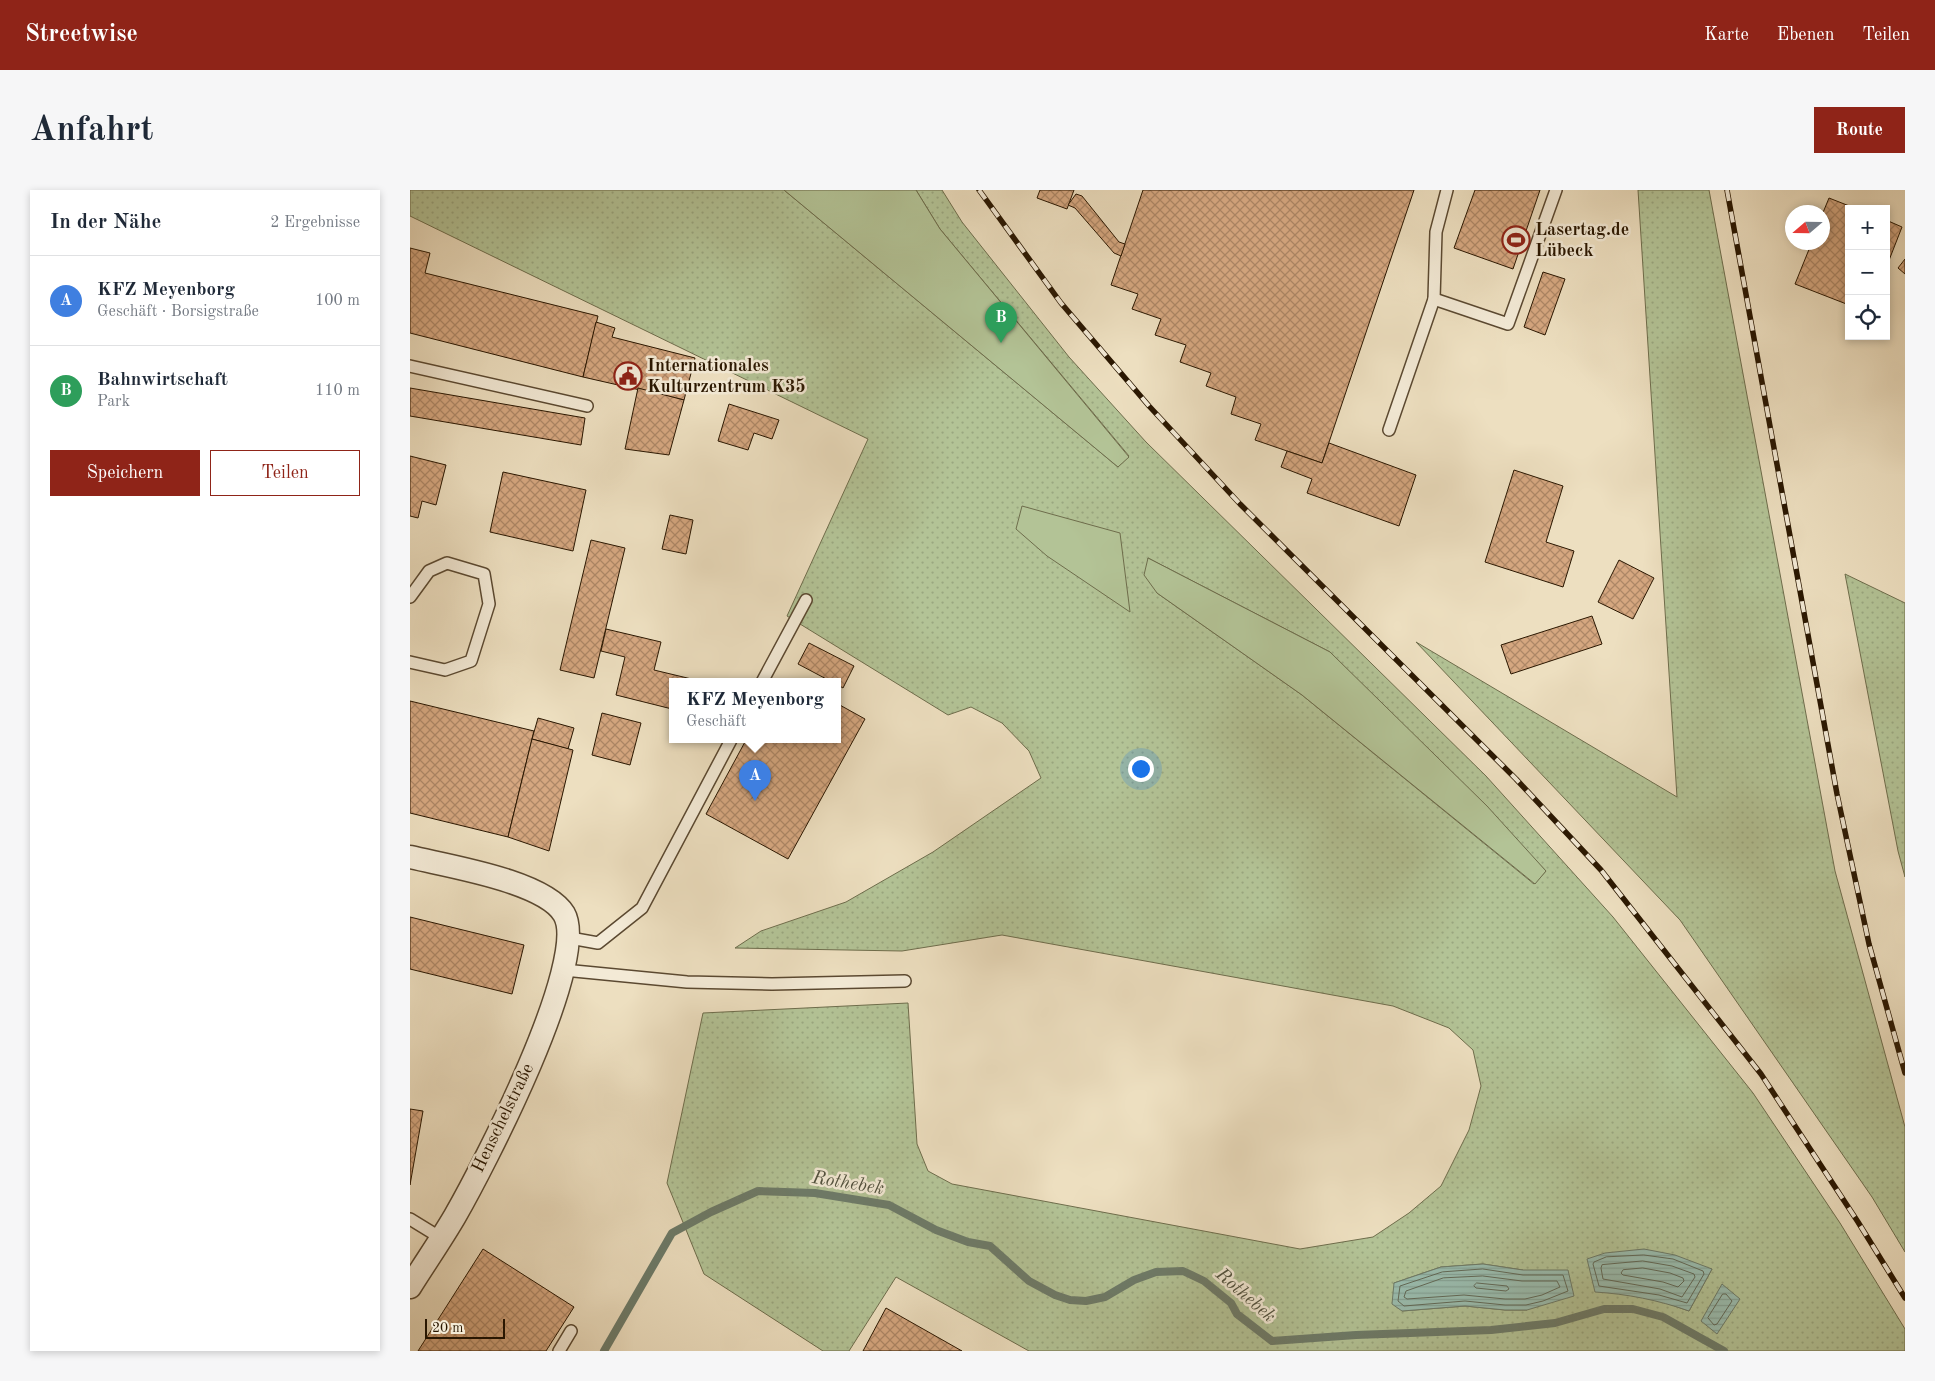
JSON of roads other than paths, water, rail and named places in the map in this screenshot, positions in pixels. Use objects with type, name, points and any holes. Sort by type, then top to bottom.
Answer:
[{"type":"street","points":[[410,857],[502,879],[547,898],[564,915],[570,938]]},
{"type":"street","name":"Henschelstraße","points":[[410,1287],[454,1218],[503,1125],[540,1040],[564,970],[570,938]]},
{"type":"lane","points":[[1389,430],[1434,299],[1436,232],[1447,190]]},
{"type":"lane","points":[[1434,299],[1508,324],[1556,190]]},
{"type":"lane","points":[[410,366],[588,406]]},
{"type":"lane","points":[[410,597],[429,571],[447,563],[484,574],[489,604],[472,661],[444,670],[410,662]]},
{"type":"lane","points":[[764,678],[806,600]]},
{"type":"lane","points":[[570,938],[598,943],[642,908],[729,743]]},
{"type":"lane","points":[[564,970],[687,982],[772,984],[905,981]]},
{"type":"lane","points":[[410,1219],[441,1238]]},
{"type":"lane","points":[[559,1351],[571,1330]]},
{"type":"water","points":[[1644,1249],[1675,1255],[1712,1269],[1689,1311],[1642,1298],[1595,1292],[1587,1259],[1605,1253]]},
{"type":"water","points":[[1483,1264],[1523,1270],[1568,1270],[1574,1296],[1527,1310],[1465,1306],[1402,1311],[1392,1304],[1394,1283],[1441,1267]]},
{"type":"water","points":[[1722,1284],[1740,1299],[1717,1334],[1701,1321]]},
{"type":"waterway","name":"Rothebek","points":[[604,1351],[672,1233],[711,1212],[758,1191],[815,1193],[889,1205],[936,1230],[968,1242],[990,1246],[1029,1281],[1055,1295],[1070,1300],[1086,1301],[1105,1297],[1134,1280],[1156,1272],[1183,1271],[1204,1281],[1231,1303],[1237,1314],[1272,1341],[1356,1335],[1491,1330],[1555,1323],[1604,1309],[1633,1309],[1663,1317],[1724,1351]]},
{"type":"railway","points":[[979,190],[1061,303],[1149,406],[1240,504],[1516,779],[1601,870],[1761,1074],[1858,1222],[1905,1298]]},
{"type":"railway","points":[[1727,190],[1837,794],[1869,944],[1905,1073]]},
{"type":"place","name":"Lasertag.de Lübeck","points":[[1516,240]]},
{"type":"place","name":"Bahnwirtschaft","points":[[1001,343]]},
{"type":"place","name":"Internationales Kulturzentrum K35","points":[[628,376]]},
{"type":"place","name":"KFZ Meyenborg","points":[[755,801]]}]
